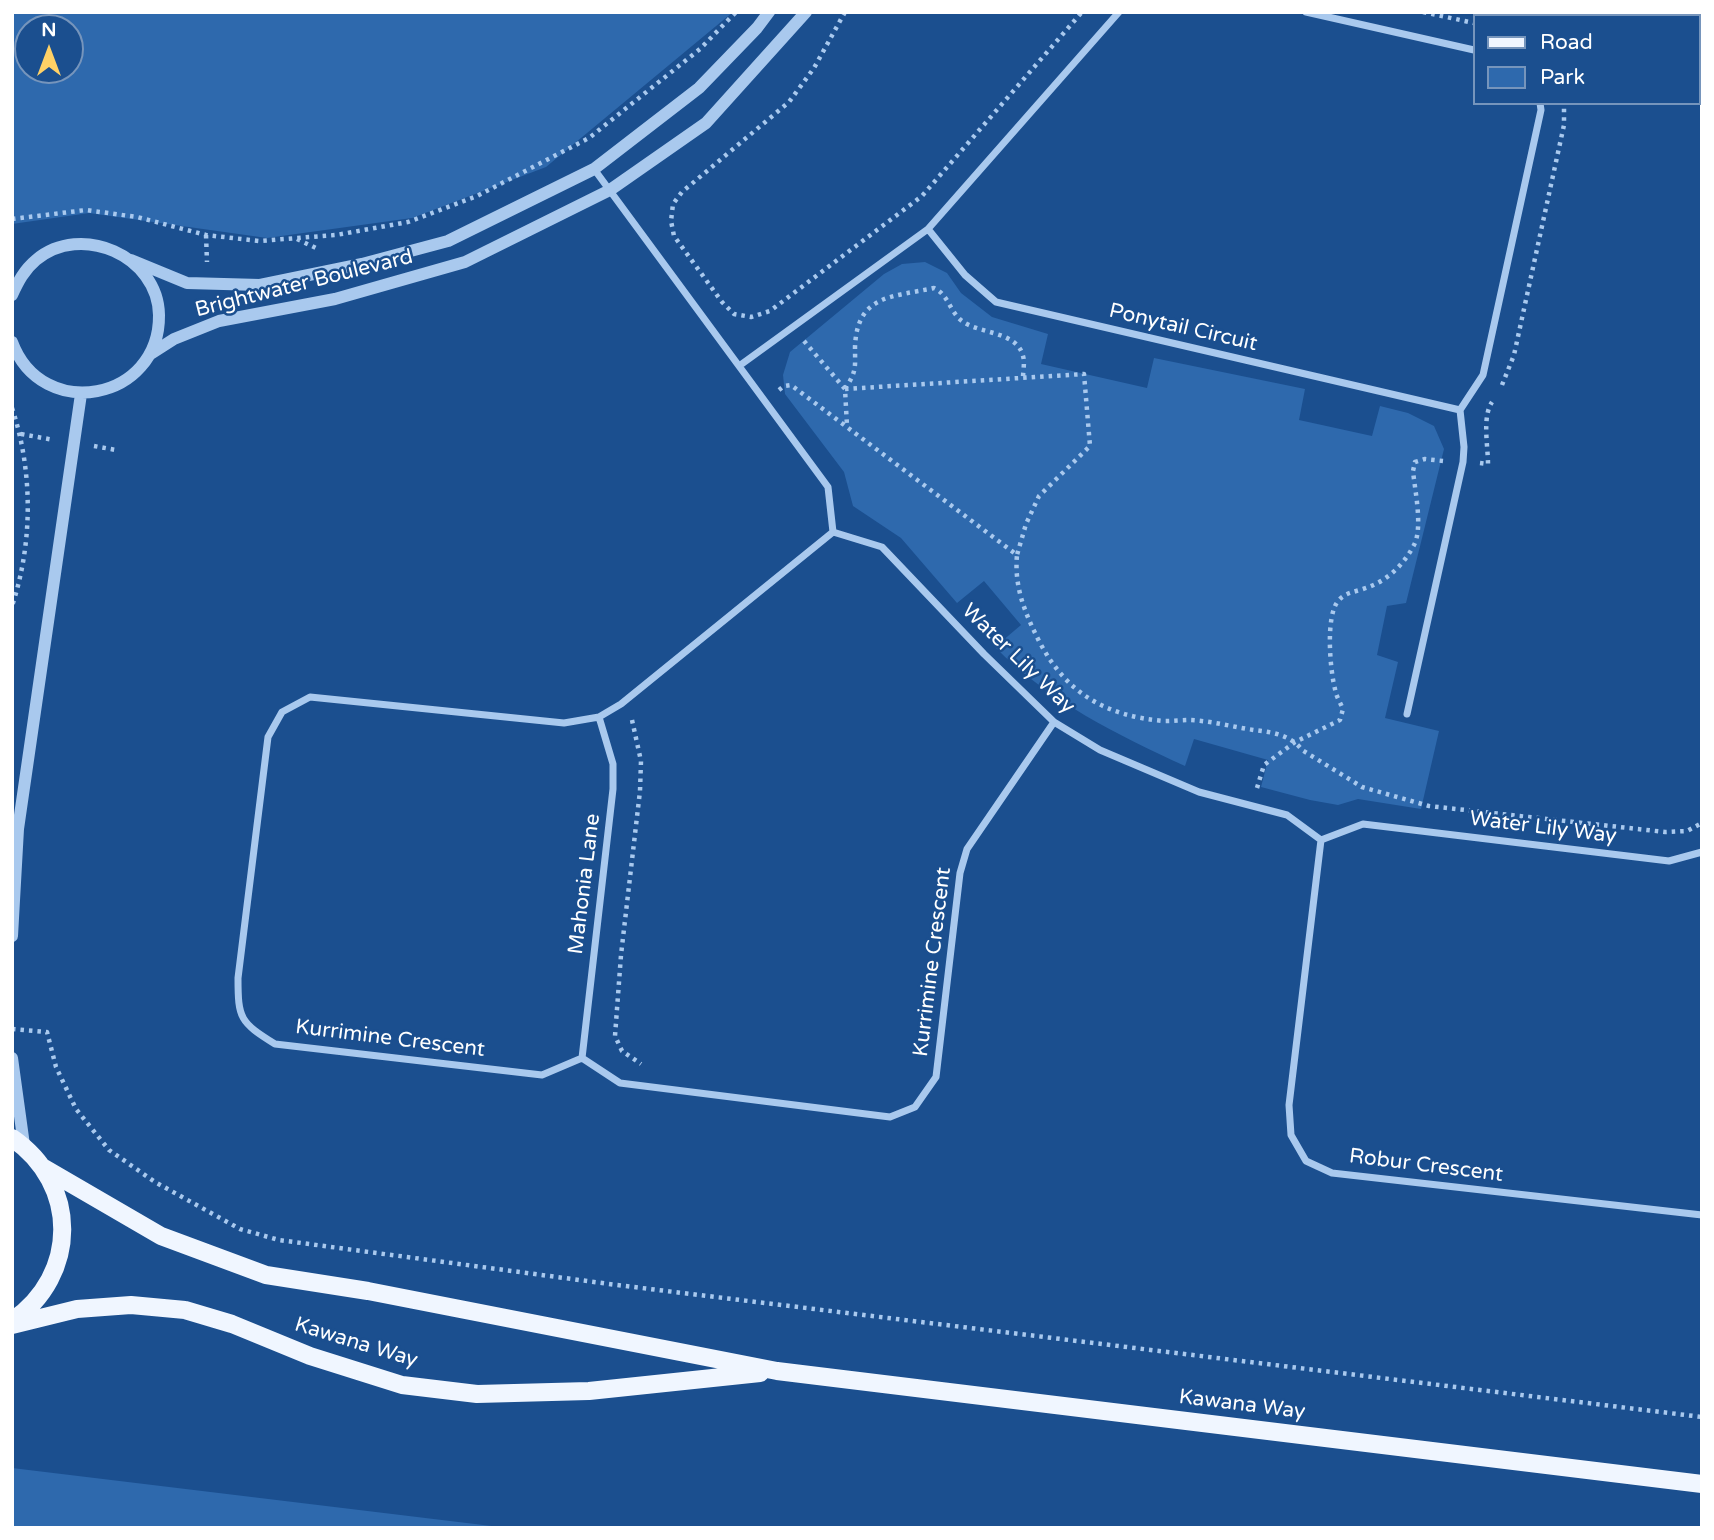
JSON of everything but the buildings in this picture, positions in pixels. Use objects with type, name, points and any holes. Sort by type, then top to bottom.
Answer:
[{"type":"main road","points":[[12,1323],[29,1310],[48,1286],[60,1257],[63,1226],[58,1195],[44,1168],[18,1141]]},
{"type":"main road","name":"Kawana Way","points":[[44,1168],[161,1236],[267,1275],[369,1291],[777,1371],[1702,1484]]},
{"type":"main road","name":"Kawana Way","points":[[12,1323],[104,1307],[131,1305],[185,1310],[232,1324],[310,1356],[402,1385],[477,1394],[589,1391],[777,1371]]},
{"type":"street","name":"Brightwater Boulevard","points":[[12,295],[19,278],[36,260],[58,248],[83,243],[108,248],[187,283],[260,285],[362,264],[449,241],[594,169],[699,88],[769,12]]},
{"type":"street","name":"Brightwater Boulevard","points":[[149,355],[174,339],[219,321],[335,299],[465,262],[610,190],[706,123],[806,12]]},
{"type":"street","points":[[739,366],[928,229],[1119,12]]},
{"type":"street","points":[[1306,12],[1472,50]]},
{"type":"street","points":[[1407,715],[1463,462],[1460,410],[1483,375],[1540,105]]},
{"type":"street","points":[[594,169],[828,487],[833,532]]},
{"type":"street","name":"Ponytail Circuit","points":[[928,229],[965,275],[996,302],[1460,410]]},
{"type":"street","points":[[12,342],[24,364],[40,379],[59,390],[81,394],[120,384],[137,372],[149,355],[157,336],[159,314],[155,294],[145,275],[131,260]]},
{"type":"street","points":[[12,936],[15,835],[81,394]]},
{"type":"street","name":"Kurrimine Crescent","points":[[833,532],[621,704],[599,717],[564,723],[310,697],[282,712],[268,737],[238,978],[238,1009],[251,1028],[275,1044],[542,1074],[582,1058],[620,1083],[890,1117],[915,1107],[936,1077],[960,873],[967,849],[1054,722]]},
{"type":"street","name":"Water Lily Way","points":[[833,532],[882,547],[984,654],[1054,722],[1100,750],[1186,787],[1287,814],[1321,840],[1363,824],[1669,861],[1702,852]]},
{"type":"street","name":"Mahonia Lane","points":[[582,1058],[613,789],[613,764],[599,717]]},
{"type":"street","name":"Robur Crescent","points":[[1321,840],[1289,1105],[1291,1135],[1306,1161],[1332,1173],[1702,1215]]},
{"type":"street","points":[[12,1058],[18,1141]]},
{"type":"path","points":[[12,219],[86,210],[137,217],[206,235],[258,241],[336,235],[408,222],[477,195],[589,138],[700,49],[736,12]]},
{"type":"path","points":[[845,12],[814,68],[789,102],[682,192],[673,204],[671,220],[674,236],[722,302],[734,314],[751,317],[770,311],[922,195],[1083,12]]},
{"type":"path","points":[[1423,12],[1472,23]]},
{"type":"path","points":[[1499,390],[1514,355],[1564,125],[1564,105]]},
{"type":"path","points":[[845,389],[855,375],[856,337],[860,318],[867,307],[878,300],[934,288],[941,291],[960,320],[1009,339],[1018,346],[1023,356],[1023,378]]},
{"type":"path","points":[[806,343],[845,389],[847,427]]},
{"type":"path","points":[[845,389],[1084,374],[1090,446],[1039,496],[1026,524],[1017,555],[1016,573],[1021,603],[1051,663],[1072,688],[1106,708],[1164,721],[1191,720],[1270,732],[1295,742],[1301,750],[1362,788],[1429,806],[1665,832],[1687,831],[1702,823]]},
{"type":"path","points":[[766,403],[784,386],[792,385],[1017,555]]},
{"type":"path","points":[[1476,463],[1488,464],[1489,407],[1494,399]]},
{"type":"path","points":[[12,408],[21,434],[28,484],[24,555],[12,606]]},
{"type":"path","points":[[1255,807],[1264,765],[1295,742],[1340,720],[1343,709],[1335,690],[1330,639],[1332,612],[1338,600],[1346,594],[1392,576],[1414,545],[1419,532],[1413,471],[1415,462],[1424,459],[1437,460]]},
{"type":"path","points":[[621,704],[632,721],[641,761],[615,1036],[622,1051],[638,1063],[654,1067],[653,1087]]},
{"type":"path","points":[[12,1029],[47,1032],[56,1067],[76,1109],[109,1150],[155,1182],[240,1229],[279,1240],[617,1285],[1702,1417]]},
{"type":"green space","points":[[12,12],[733,12],[546,167],[412,218],[267,238],[89,213],[12,224]]},
{"type":"green space","points":[[925,262],[947,273],[961,293],[992,317],[1048,334],[1041,364],[1147,388],[1154,358],[1305,389],[1299,420],[1372,436],[1380,406],[1408,413],[1434,426],[1444,449],[1406,603],[1387,606],[1377,655],[1398,662],[1385,718],[1439,731],[1421,809],[1358,799],[1338,805],[1310,800],[1261,787],[1268,760],[1194,739],[1185,766],[1109,729],[1038,684],[995,647],[1021,625],[984,581],[957,603],[901,538],[853,506],[844,472],[785,394],[783,375],[790,352],[884,274],[902,264]]},
{"type":"green space","points":[[12,1468],[508,1528],[12,1528]]}]
